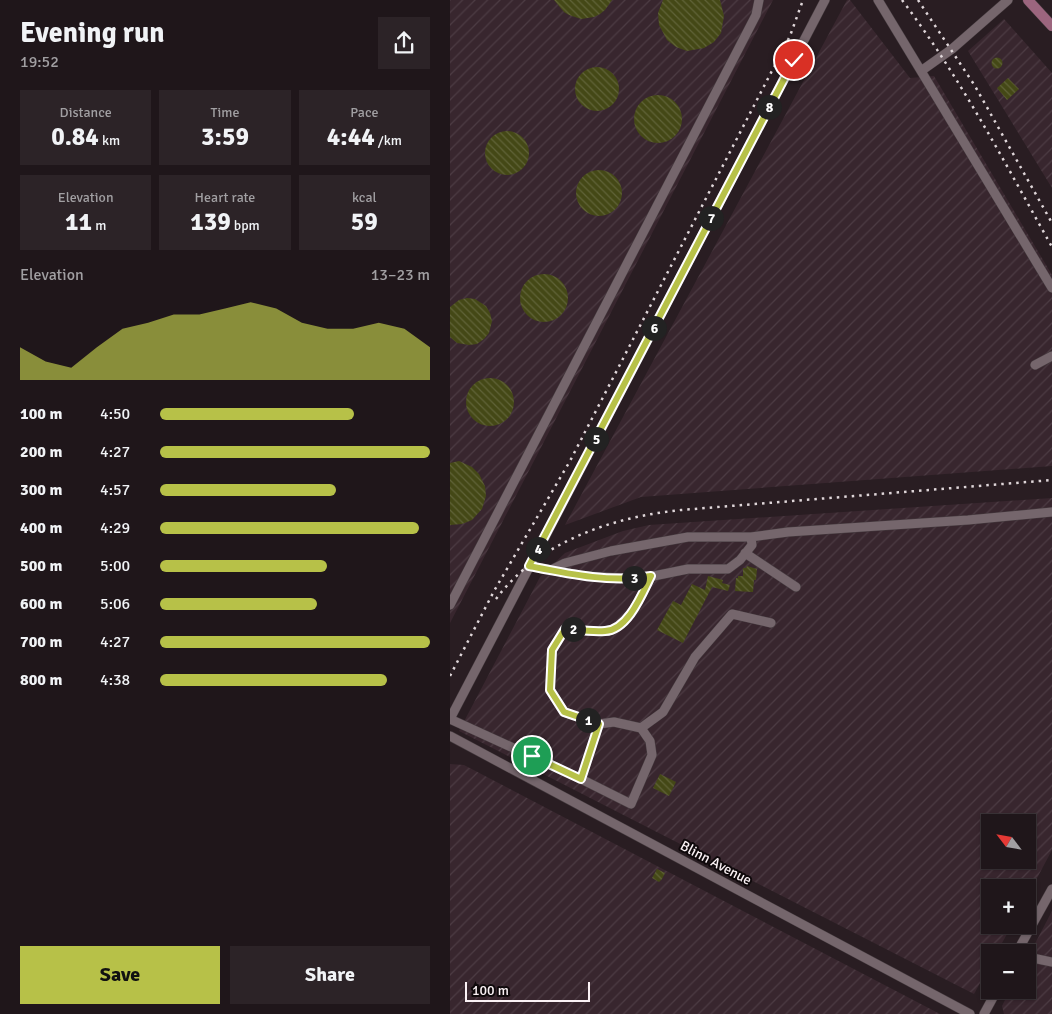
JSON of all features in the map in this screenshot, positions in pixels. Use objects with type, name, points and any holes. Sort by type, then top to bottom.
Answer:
[{"type":"main road","points":[[1028,0],[1052,26]]},
{"type":"street","points":[[450,605],[756,15],[759,0]]},
{"type":"street","points":[[651,576],[634,610],[624,623],[607,632],[565,629],[552,650],[550,690],[564,712],[599,724],[614,722],[642,728],[650,741],[652,755],[631,804],[450,719],[825,0]]},
{"type":"street","points":[[878,0],[1052,288]]},
{"type":"street","points":[[921,70],[952,49],[1008,0]]},
{"type":"street","points":[[1035,365],[1052,356]]},
{"type":"street","points":[[552,570],[565,563],[611,551],[688,537],[751,537],[788,532],[959,521],[1052,512]]},
{"type":"street","points":[[529,566],[585,576],[639,578],[688,569],[728,569],[752,545],[751,537]]},
{"type":"street","points":[[745,553],[796,587]]},
{"type":"street","points":[[642,728],[663,712],[695,657],[732,614],[771,623]]},
{"type":"street","points":[[581,779],[599,724]]},
{"type":"street","name":"Blinn Avenue","points":[[450,736],[966,1013]]},
{"type":"street","points":[[1022,944],[1052,888]]},
{"type":"street","points":[[1036,958],[1051,961]]},
{"type":"street","points":[[984,1014],[992,999]]},
{"type":"shaded area","points":[[450,0],[773,0],[450,623]]},
{"type":"shaded area","points":[[847,0],[850,0],[910,78],[934,76],[1052,275],[1052,466],[641,497],[565,525]]},
{"type":"shaded area","points":[[1004,19],[1052,73],[1052,188],[968,51]]},
{"type":"shaded area","points":[[1052,498],[1052,850],[1036,880],[981,879],[981,934],[1007,934],[1001,944],[981,944],[981,981],[974,994],[459,731],[540,577],[565,553],[623,531],[649,525]]},
{"type":"shaded area","points":[[450,764],[464,765],[940,1014],[450,1014]]},
{"type":"shaded area","points":[[1052,911],[1052,1014],[1004,1014],[1002,1006],[1006,999],[1036,999],[1035,944]]},
{"type":"building","points":[[554,0],[612,0],[600,14],[581,19],[564,12]]},
{"type":"building","points":[[663,0],[720,0],[724,16],[721,33],[714,42],[704,48],[687,51],[676,47],[667,40],[659,25],[658,13]]},
{"type":"building","points":[[995,58],[999,58],[1002,63],[1001,67],[995,68],[992,65],[992,61]]},
{"type":"building","points":[[593,67],[601,67],[613,73],[619,89],[613,105],[601,111],[593,111],[581,105],[575,93],[575,85],[581,73]]},
{"type":"building","points":[[1008,78],[1019,89],[1007,100],[997,88]]},
{"type":"building","points":[[653,95],[663,95],[675,102],[682,114],[682,124],[675,136],[663,143],[653,143],[645,139],[638,132],[634,124],[634,114],[638,106],[645,99]]},
{"type":"building","points":[[511,131],[523,137],[528,144],[528,162],[523,169],[516,174],[503,175],[495,172],[488,165],[485,149],[488,141],[495,134]]},
{"type":"building","points":[[599,170],[612,174],[618,180],[622,193],[618,206],[612,212],[599,216],[586,212],[580,206],[576,193],[580,180],[586,174]]},
{"type":"building","points":[[539,274],[549,274],[561,281],[568,293],[568,303],[561,315],[549,322],[539,322],[531,318],[524,311],[520,303],[520,293],[524,285],[531,278]]},
{"type":"building","points":[[475,299],[486,306],[492,321],[489,333],[477,344],[457,343],[450,337],[450,307],[459,300]]},
{"type":"building","points":[[490,378],[499,380],[507,385],[512,393],[514,402],[512,411],[507,419],[499,424],[490,426],[481,424],[473,419],[468,411],[466,402],[468,393],[473,385],[481,380]]},
{"type":"building","points":[[459,461],[472,467],[479,474],[485,486],[486,496],[482,509],[472,520],[462,524],[450,525],[450,463]]},
{"type":"building","points":[[747,566],[757,569],[753,592],[735,591],[736,578],[743,576],[743,568]]},
{"type":"building","points":[[708,576],[723,580],[722,583],[730,585],[728,591],[712,587],[683,643],[657,630],[673,601],[681,605],[692,584],[705,590]]},
{"type":"building","points":[[660,774],[676,782],[669,796],[653,788]]},
{"type":"building","points":[[657,869],[665,873],[659,882],[652,878]]},
{"type":"railway","points":[[450,676],[494,591],[570,461],[790,36],[803,0]]},
{"type":"railway","points":[[902,0],[963,90],[1052,247]]},
{"type":"railway","points":[[918,0],[975,86],[1052,223]]},
{"type":"railway","points":[[496,599],[533,562],[556,547],[579,535],[604,526],[655,513],[1052,480]]},
{"type":"route","points":[[532,756],[581,779],[599,724],[564,712],[550,690],[552,650],[565,629],[607,632],[624,623],[634,610],[651,576],[639,578],[585,576],[529,566],[794,60]]}]
